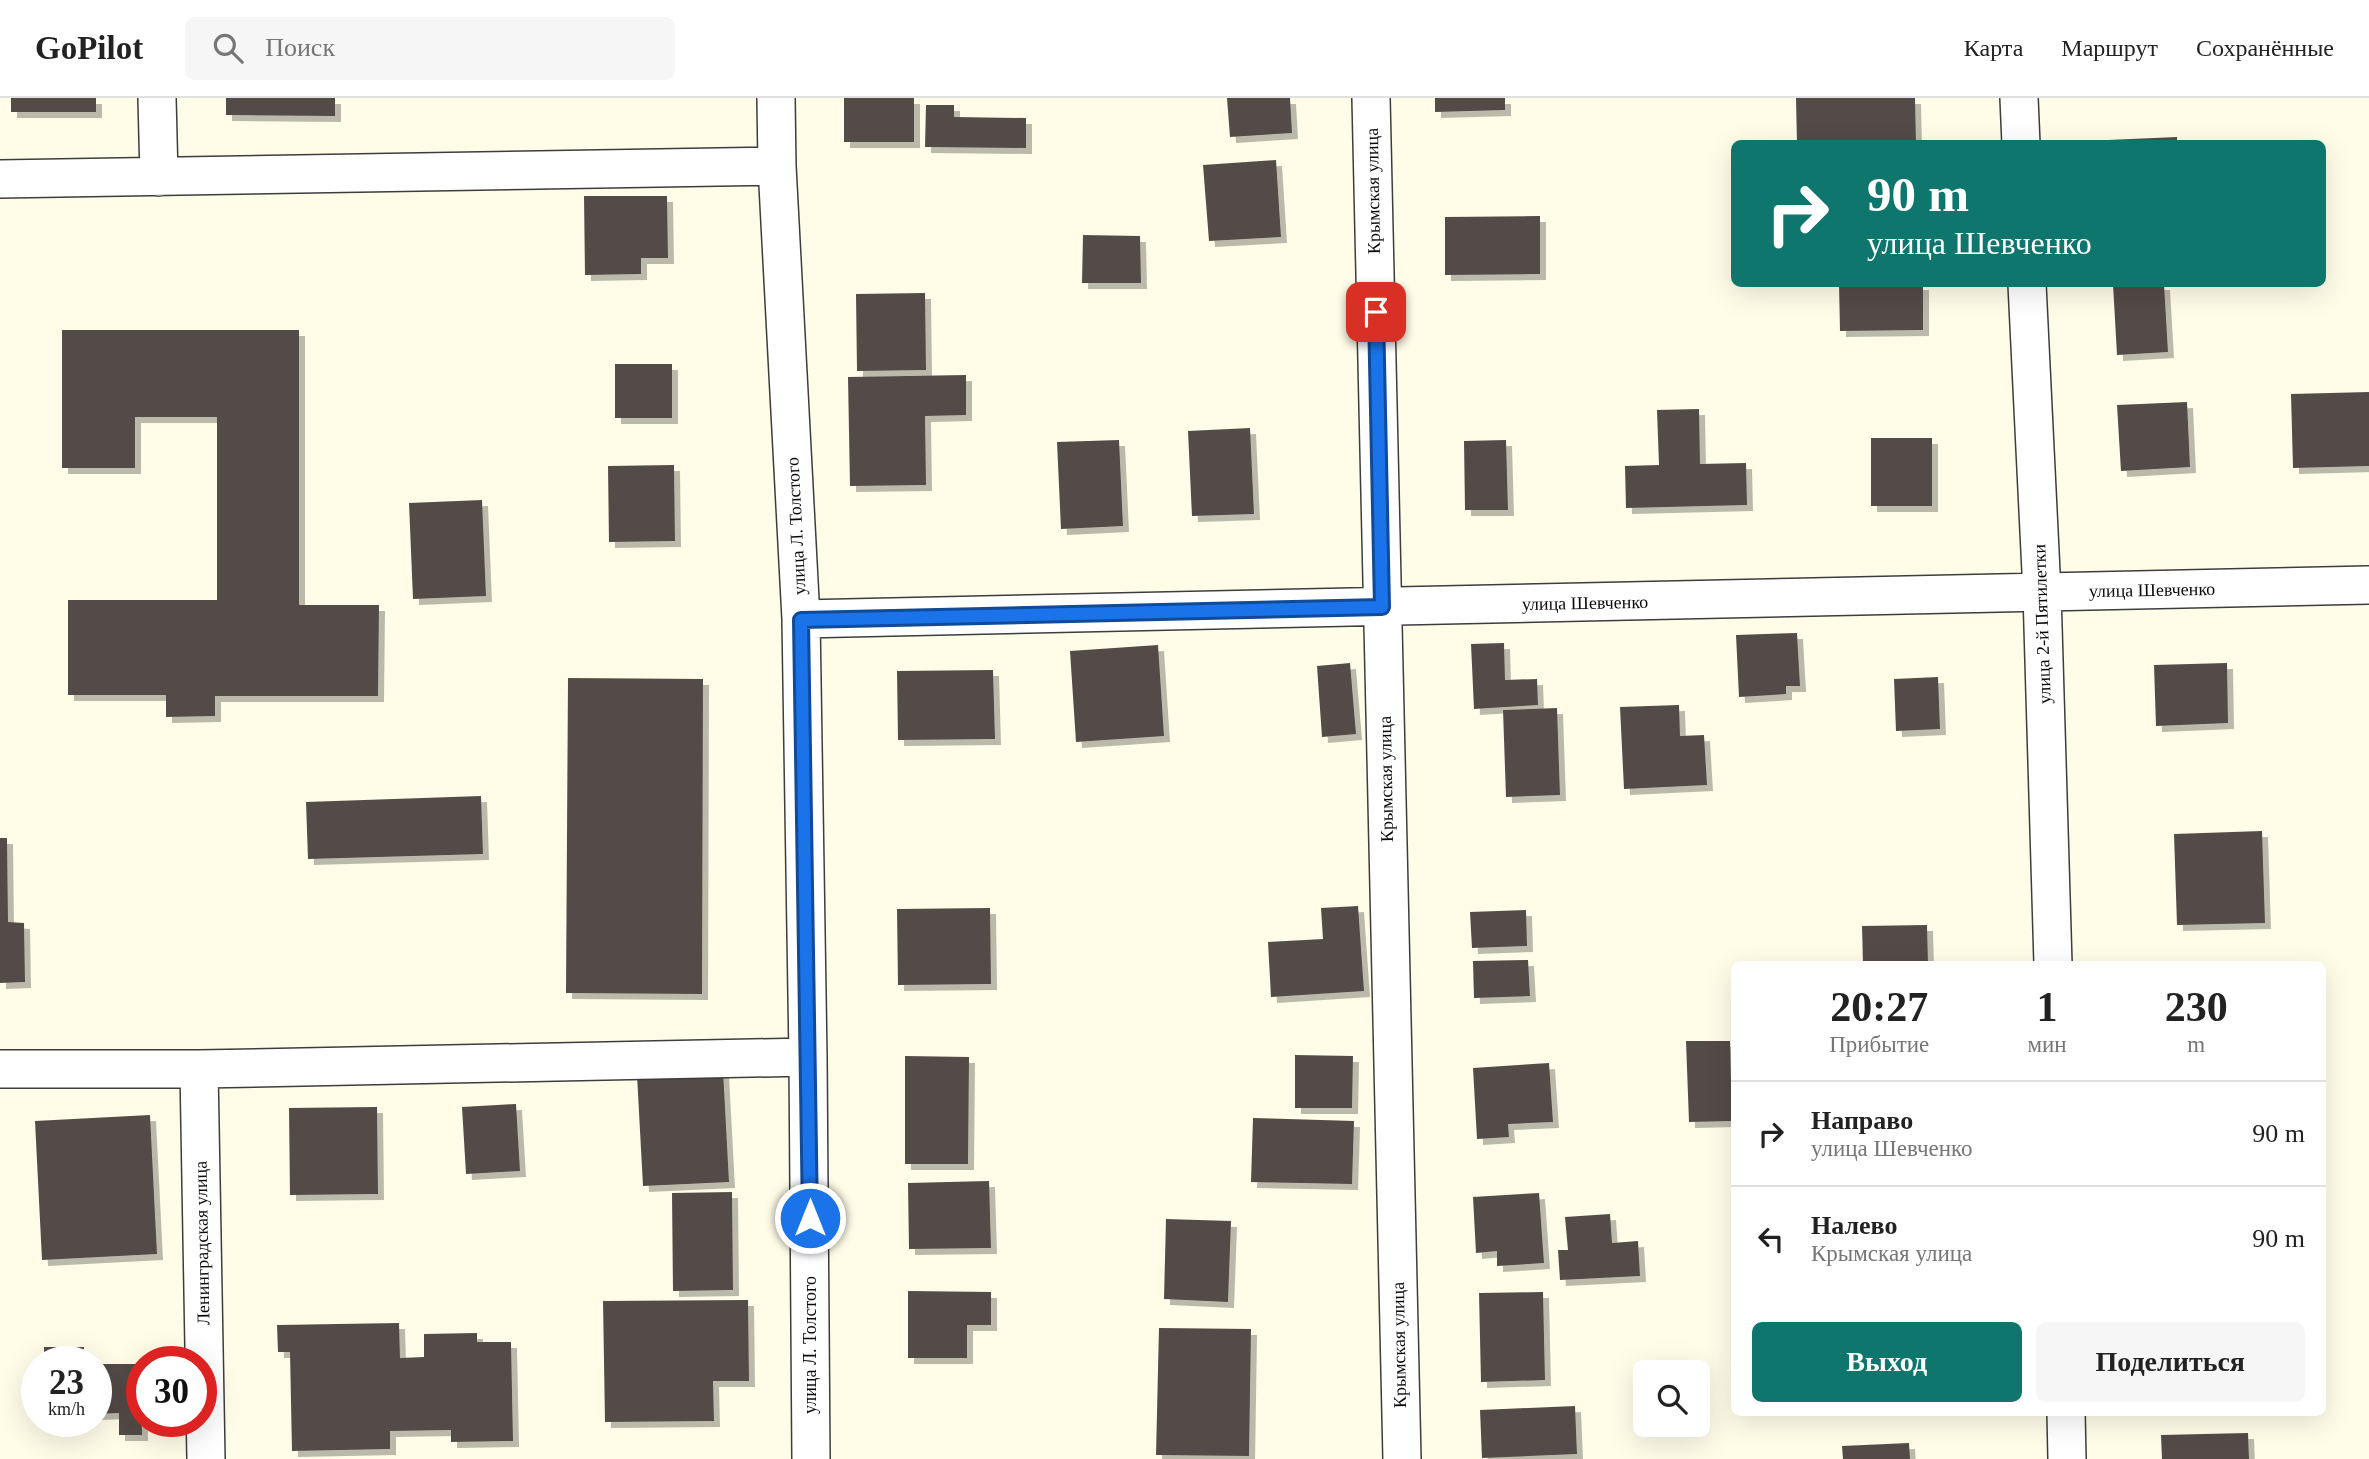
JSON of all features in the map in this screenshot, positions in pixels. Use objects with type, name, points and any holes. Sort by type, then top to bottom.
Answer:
[{"type":"street","points":[[157,98],[159,177]]},
{"type":"street","name":"улица Л. Толстого","points":[[776,98],[777,166],[801,620],[811,1459]]},
{"type":"street","name":"Крымская улица","points":[[1371,98],[1402,1459]]},
{"type":"street","points":[[2019,98],[2021,140]]},
{"type":"street","points":[[0,179],[777,166]]},
{"type":"street","name":"улица 2-й Пятилетки","points":[[2027,287],[2042,593],[2053,961]]},
{"type":"street","name":"улица Шевченко","points":[[801,620],[2369,585]]},
{"type":"street","points":[[0,1069],[200,1069],[808,1057]]},
{"type":"street","name":"Ленинградская улица","points":[[200,1069],[206,1459]]},
{"type":"street","points":[[2066,1416],[2067,1459]]},
{"type":"building","points":[[11,98],[96,98],[96,112],[11,112]]},
{"type":"building","points":[[226,98],[335,98],[335,116],[226,115]]},
{"type":"building","points":[[844,98],[914,98],[914,142],[844,142]]},
{"type":"building","points":[[1227,98],[1290,98],[1292,133],[1230,137]]},
{"type":"building","points":[[1435,98],[1505,98],[1505,110],[1435,112]]},
{"type":"building","points":[[1796,98],[1915,98],[1916,140],[1797,140]]},
{"type":"building","points":[[926,105],[954,105],[954,117],[1026,118],[1026,148],[925,147]]},
{"type":"building","points":[[2177,137],[2177,140],[2108,140]]},
{"type":"building","points":[[1276,160],[1281,237],[1209,241],[1203,165]]},
{"type":"building","points":[[584,196],[667,196],[668,258],[641,258],[641,274],[585,275]]},
{"type":"building","points":[[1540,216],[1540,274],[1445,275],[1445,217]]},
{"type":"building","points":[[1083,235],[1140,236],[1141,283],[1082,283]]},
{"type":"building","points":[[1839,287],[1923,287],[1923,330],[1840,331]]},
{"type":"building","points":[[2113,287],[2164,287],[2168,352],[2117,355]]},
{"type":"building","points":[[925,293],[926,370],[857,371],[856,294]]},
{"type":"building","points":[[62,330],[299,330],[299,605],[379,605],[378,696],[215,696],[215,716],[166,717],[166,695],[68,695],[68,600],[217,600],[217,417],[135,417],[135,468],[62,468]]},
{"type":"building","points":[[615,364],[672,364],[672,418],[615,418]]},
{"type":"building","points":[[966,375],[966,415],[925,416],[926,485],[850,486],[848,377]]},
{"type":"building","points":[[2369,392],[2369,466],[2293,468],[2291,394]]},
{"type":"building","points":[[2187,402],[2190,467],[2121,471],[2117,405]]},
{"type":"building","points":[[1699,409],[1700,464],[1746,463],[1747,505],[1626,508],[1625,466],[1659,465],[1657,410]]},
{"type":"building","points":[[1250,428],[1254,514],[1192,516],[1188,431]]},
{"type":"building","points":[[1871,438],[1932,438],[1932,506],[1871,506]]},
{"type":"building","points":[[1119,440],[1123,526],[1061,529],[1057,442]]},
{"type":"building","points":[[1506,440],[1508,510],[1465,510],[1464,441]]},
{"type":"building","points":[[674,465],[675,541],[609,542],[608,466]]},
{"type":"building","points":[[482,500],[486,596],[413,599],[409,503]]},
{"type":"building","points":[[1797,633],[1800,686],[1786,686],[1786,694],[1739,697],[1736,635]]},
{"type":"building","points":[[1504,643],[1505,680],[1537,679],[1538,705],[1474,709],[1471,644]]},
{"type":"building","points":[[1158,645],[1164,736],[1076,742],[1070,651]]},
{"type":"building","points":[[1350,663],[1356,734],[1322,737],[1317,666]]},
{"type":"building","points":[[2227,663],[2228,723],[2156,726],[2154,665]]},
{"type":"building","points":[[993,670],[995,739],[898,740],[897,671]]},
{"type":"building","points":[[1938,677],[1940,729],[1896,731],[1894,679]]},
{"type":"building","points":[[568,678],[703,679],[702,994],[566,993]]},
{"type":"building","points":[[1679,705],[1680,736],[1704,735],[1707,785],[1624,789],[1620,707]]},
{"type":"building","points":[[1557,708],[1560,795],[1506,797],[1503,710]]},
{"type":"building","points":[[481,796],[483,854],[308,859],[306,802]]},
{"type":"building","points":[[2262,831],[2265,923],[2177,925],[2174,834]]},
{"type":"building","points":[[0,838],[7,838],[8,922],[24,923],[25,982],[0,983]]},
{"type":"building","points":[[1358,906],[1364,991],[1271,997],[1268,942],[1323,939],[1321,908]]},
{"type":"building","points":[[990,908],[991,984],[898,985],[897,909]]},
{"type":"building","points":[[1526,910],[1527,946],[1472,948],[1470,912]]},
{"type":"building","points":[[1927,925],[1928,961],[1863,961],[1862,926]]},
{"type":"building","points":[[1528,960],[1530,996],[1474,998],[1473,961]]},
{"type":"building","points":[[1686,1041],[1730,1041],[1731,1121],[1689,1122]]},
{"type":"building","points":[[1295,1055],[1353,1056],[1352,1108],[1295,1108]]},
{"type":"building","points":[[905,1056],[969,1057],[968,1164],[905,1164]]},
{"type":"building","points":[[1549,1063],[1553,1122],[1508,1124],[1509,1137],[1477,1139],[1473,1068]]},
{"type":"building","points":[[723,1070],[729,1182],[643,1186],[637,1075]]},
{"type":"building","points":[[516,1104],[520,1171],[466,1174],[462,1107]]},
{"type":"building","points":[[377,1107],[378,1194],[290,1195],[289,1108]]},
{"type":"building","points":[[150,1115],[157,1254],[42,1260],[35,1121]]},
{"type":"building","points":[[1253,1118],[1354,1121],[1352,1184],[1251,1182]]},
{"type":"building","points":[[989,1181],[991,1248],[909,1249],[908,1183]]},
{"type":"building","points":[[732,1192],[733,1290],[673,1291],[672,1193]]},
{"type":"building","points":[[1539,1193],[1544,1263],[1497,1266],[1497,1251],[1476,1253],[1473,1197]]},
{"type":"building","points":[[1610,1214],[1612,1243],[1638,1241],[1640,1276],[1560,1280],[1558,1250],[1568,1250],[1565,1217]]},
{"type":"building","points":[[1166,1219],[1231,1221],[1228,1302],[1164,1299]]},
{"type":"building","points":[[908,1291],[991,1292],[991,1325],[967,1325],[967,1358],[908,1358]]},
{"type":"building","points":[[1543,1292],[1545,1380],[1481,1382],[1479,1293]]},
{"type":"building","points":[[748,1300],[749,1381],[713,1381],[714,1421],[605,1422],[603,1301]]},
{"type":"building","points":[[399,1323],[400,1358],[424,1357],[424,1334],[477,1333],[477,1342],[511,1342],[513,1441],[451,1442],[451,1430],[390,1431],[390,1449],[292,1451],[290,1352],[278,1352],[277,1325]]},
{"type":"building","points":[[1159,1328],[1251,1329],[1249,1456],[1156,1455]]},
{"type":"building","points":[[112,1364],[126,1364],[126,1435],[119,1435],[119,1413],[112,1413]]},
{"type":"building","points":[[1575,1406],[1577,1454],[1482,1458],[1480,1410]]},
{"type":"building","points":[[2248,1433],[2249,1459],[2162,1459],[2161,1435]]},
{"type":"building","points":[[1909,1443],[1910,1459],[1843,1459],[1842,1446]]},
{"type":"route","points":[[810,1218],[801,620],[1382,607],[1376,312]]}]
